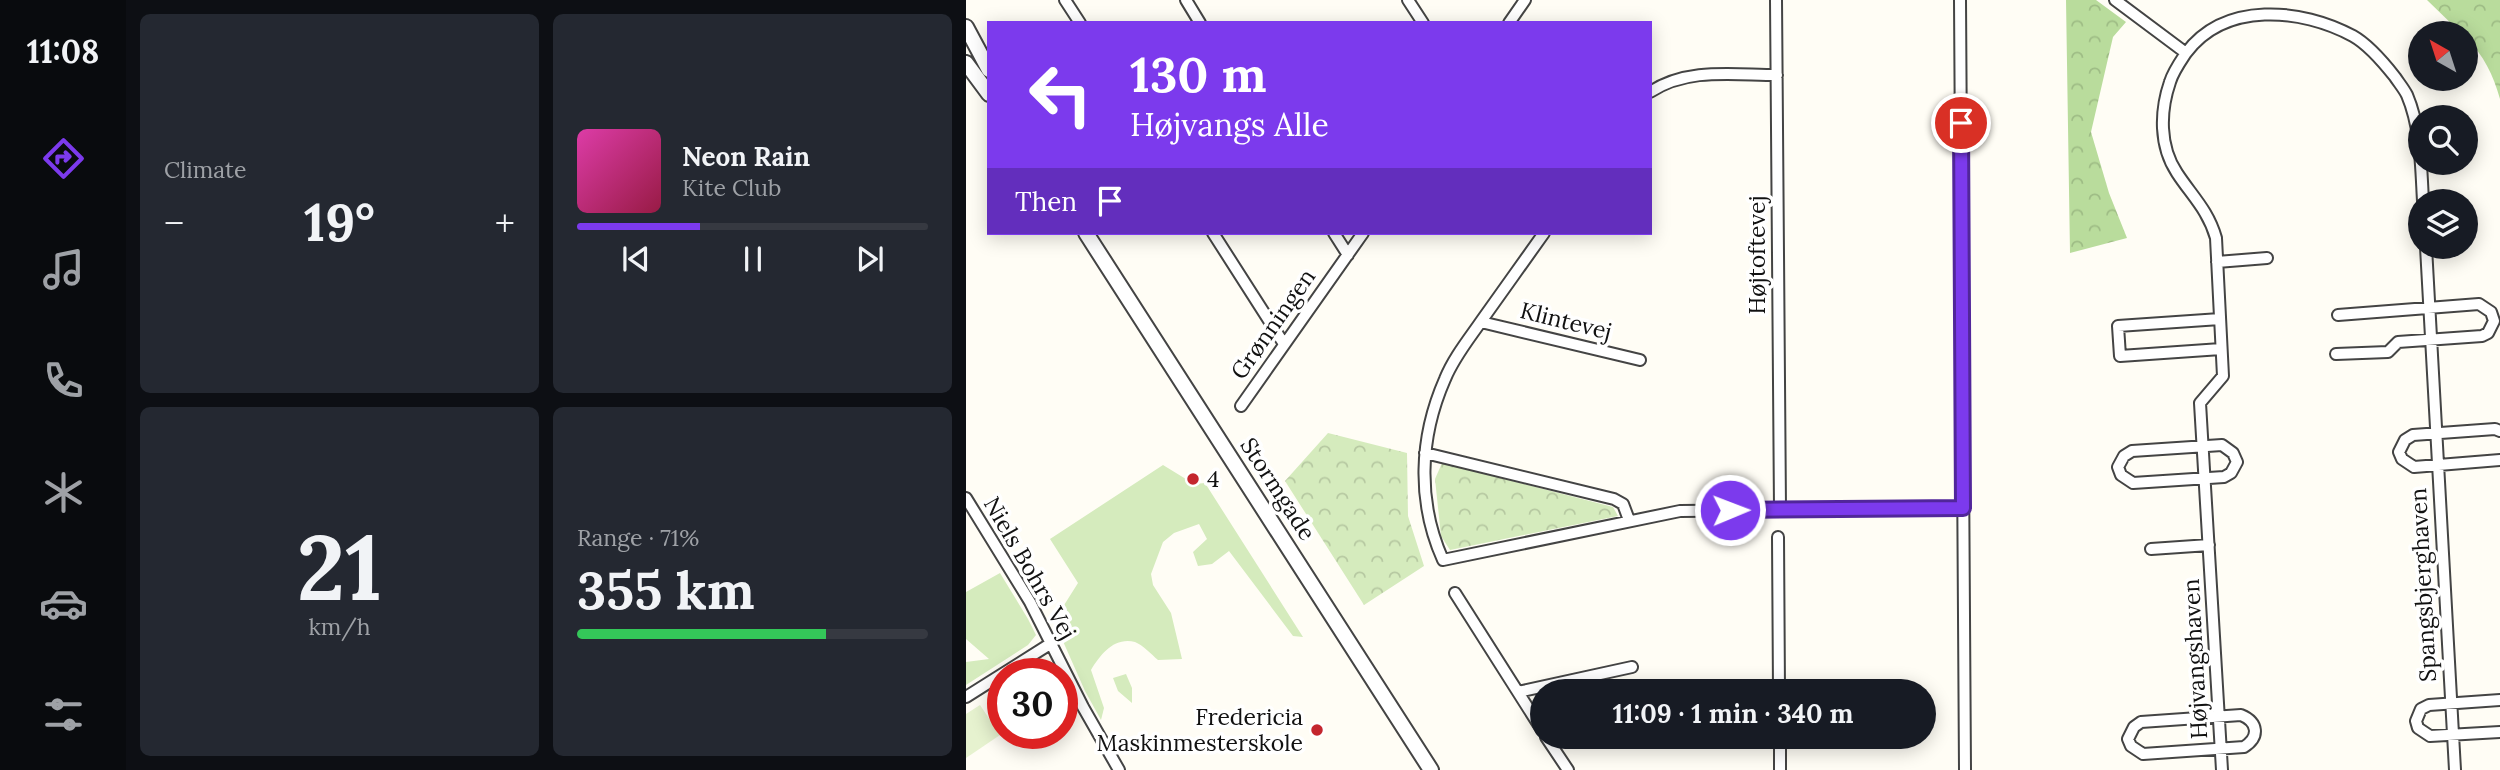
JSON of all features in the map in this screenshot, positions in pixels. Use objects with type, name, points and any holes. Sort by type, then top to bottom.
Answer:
[{"type":"street","points":[[1065,0],[1079,21]]},
{"type":"street","points":[[1186,0],[1199,21]]},
{"type":"street","points":[[1409,0],[1422,21]]},
{"type":"street","points":[[1509,21],[1525,0]]},
{"type":"street","name":"Højtoftevej","points":[[1776,0],[1780,509]]},
{"type":"street","points":[[1960,0],[1965,770]]},
{"type":"street","points":[[2115,0],[2186,53],[2193,43],[2218,26],[2244,16],[2273,13],[2315,21],[2354,37],[2384,62],[2406,93],[2418,131],[2422,189]]},
{"type":"street","points":[[966,27],[987,67]]},
{"type":"street","points":[[966,43],[978,54]]},
{"type":"street","name":"Højvangshaven","points":[[2186,53],[2170,80],[2163,113],[2164,142],[2175,171],[2211,219],[2216,238],[2223,376],[2200,403],[2222,770]]},
{"type":"street","points":[[966,63],[987,91]]},
{"type":"street","points":[[1652,91],[1675,79],[1693,75],[1777,75]]},
{"type":"street","name":"Stormgade","points":[[1087,235],[1431,770]]},
{"type":"street","points":[[1214,235],[1284,344]]},
{"type":"street","points":[[1335,235],[1348,255]]},
{"type":"street","name":"Grønningen","points":[[1241,405],[1362,235]]},
{"type":"street","points":[[1543,235],[1462,348],[1445,378],[1433,413],[1424,453],[1424,500],[1431,534],[1443,560],[1680,511],[1963,508]]},
{"type":"street","points":[[2217,262],[2267,258]]},
{"type":"street","name":"Spangsbjerghaven","points":[[2427,259],[2455,770]]},
{"type":"street","points":[[2336,354],[2388,352],[2398,342],[2482,336],[2488,333],[2494,321],[2491,312],[2479,304],[2338,314]]},
{"type":"street","points":[[2220,319],[2118,326],[2120,356],[2221,349]]},
{"type":"street","name":"Klintevej","points":[[1481,322],[1640,360]]},
{"type":"street","name":"Spangsbjerghaven","points":[[2500,431],[2495,429],[2413,435],[2405,440],[2399,452],[2402,459],[2414,467],[2500,460]]},
{"type":"street","points":[[2222,445],[2229,448],[2237,462],[2231,474],[2224,477],[2133,483],[2121,475],[2118,467],[2124,456],[2132,451],[2203,446],[2222,445]]},
{"type":"street","points":[[1424,453],[1614,499],[1623,503],[1629,520]]},
{"type":"street","name":"Niels Bohrs Vej","points":[[966,498],[1030,603],[1083,707],[1119,770]]},
{"type":"street","points":[[1778,537],[1779,679]]},
{"type":"street","name":"Højvangshaven","points":[[2151,549],[2209,545]]},
{"type":"street","points":[[1455,593],[1530,711]]},
{"type":"street","points":[[966,697],[1050,643]]},
{"type":"street","points":[[1518,692],[1632,667]]},
{"type":"street","name":"Spangsbjerghaven","points":[[2500,700],[2429,705],[2421,709],[2416,721],[2418,728],[2430,736],[2500,732]]},
{"type":"street","points":[[2241,715],[2253,722],[2255,738],[2244,747],[2143,754],[2131,746],[2128,738],[2134,727],[2141,722],[2219,716],[2241,715]]},
{"type":"street","points":[[1554,749],[1568,770]]},
{"type":"street","points":[[1780,749],[1780,770]]},
{"type":"green space","points":[[2066,0],[2096,0],[2126,22],[2113,37],[2091,132],[2109,193],[2127,238],[2070,253]]},
{"type":"green space","points":[[2427,0],[2500,0],[2500,99],[2487,66],[2478,52],[2478,21],[2449,21]]},
{"type":"green space","points":[[1328,433],[1407,453],[1408,516],[1424,566],[1364,605],[1285,481]]},
{"type":"green space","points":[[1442,463],[1613,507],[1618,516],[1450,550],[1441,536],[1435,479]]},
{"type":"green space","points":[[1163,465],[1194,484],[1205,483],[1303,637],[1293,636],[1229,551],[1212,564],[1198,566],[1193,552],[1207,539],[1199,524],[1174,533],[1163,542],[1151,574],[1153,585],[1171,613],[1182,659],[1158,660],[1135,642],[1114,644],[1091,670],[1104,708],[1101,720],[1078,675],[1078,658],[1070,658],[1054,621],[1078,583],[1050,539]]},
{"type":"green space","points":[[1000,573],[1036,635],[1028,645],[1008,658],[988,658],[966,639],[966,592]]},
{"type":"green space","points":[[987,659],[987,671],[966,685],[966,662]]},
{"type":"green space","points":[[1126,674],[1132,688],[1132,703],[1118,691],[1113,678]]},
{"type":"green space","points":[[980,705],[987,716],[987,744],[966,758],[966,714]]},
{"type":"place","name":"4","points":[[1193,479]]},
{"type":"place","name":"Fredericia Maskinmesterskole","points":[[1317,730]]},
{"type":"route","points":[[1730,510],[1963,508],[1961,123]]}]
